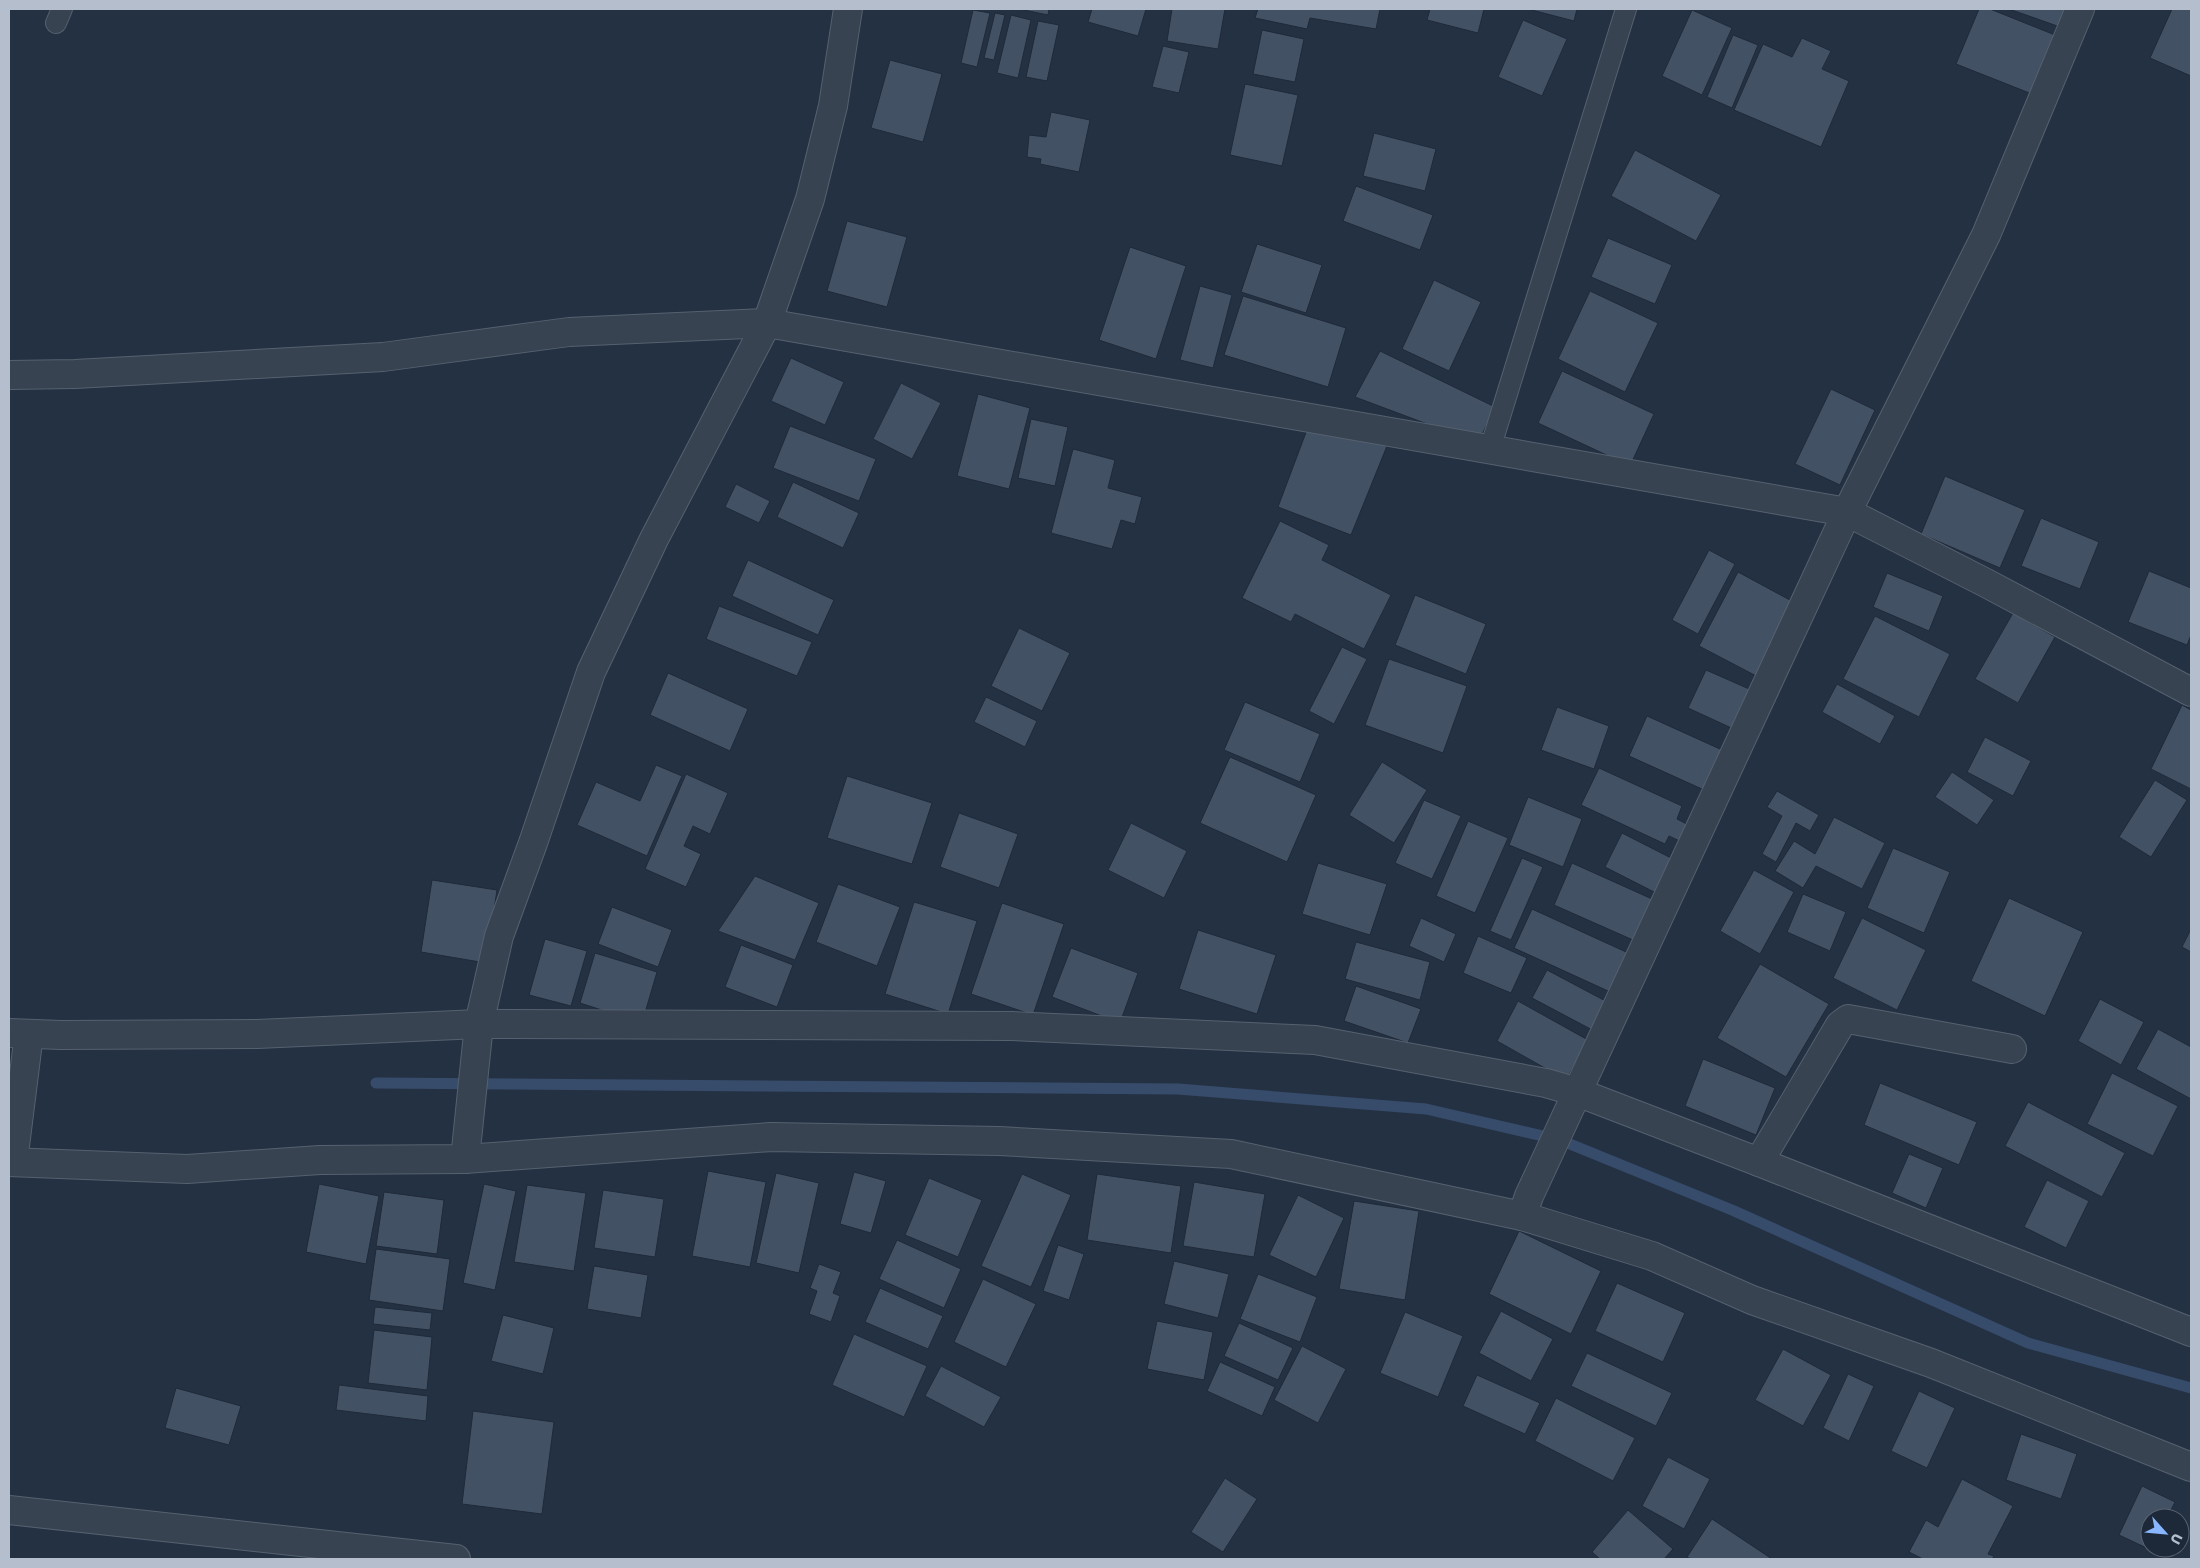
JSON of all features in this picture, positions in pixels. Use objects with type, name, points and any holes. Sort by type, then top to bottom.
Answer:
[{"type":"street","points":[[465,1159],[478,1033],[499,936],[533,843],[591,672],[654,539],[768,323],[810,199],[832,106],[848,9]]},
{"type":"street","points":[[1525,1206],[1847,512],[1986,235],[2080,9]]},
{"type":"street","points":[[9,375],[75,374],[383,357],[569,332],[768,323],[1847,512],[2013,597],[2191,692]]},
{"type":"street","points":[[1759,1162],[1840,1025],[1848,1020],[2012,1049]]},
{"type":"street","points":[[2191,1332],[1759,1162],[1572,1102],[1546,1084],[1315,1040],[1011,1026],[478,1033],[61,1035],[19,1033],[11,1162],[188,1169],[320,1160],[465,1159],[771,1137],[1028,1143],[1231,1154],[1525,1206],[1652,1256],[1752,1300],[1931,1363],[2191,1467]]},
{"type":"street","points":[[9,1510],[456,1559]]},
{"type":"lane","points":[[1490,449],[1626,9]]},
{"type":"building","points":[[1019,9],[1049,9],[1048,15]]},
{"type":"building","points":[[1092,9],[1146,9],[1138,36],[1088,22]]},
{"type":"building","points":[[1172,9],[1225,9],[1218,49],[1167,41]]},
{"type":"building","points":[[1258,9],[1380,9],[1376,29],[1310,18],[1307,29],[1255,18]]},
{"type":"building","points":[[1430,9],[1484,9],[1478,33],[1427,20]]},
{"type":"building","points":[[1528,9],[1577,9],[1574,21]]},
{"type":"building","points":[[1979,9],[1990,9],[2065,39],[2042,98],[1956,64]]},
{"type":"building","points":[[2009,9],[2066,9],[2060,27]]},
{"type":"building","points":[[2172,9],[2191,9],[2191,76],[2150,58]]},
{"type":"building","points":[[973,10],[990,13],[977,67],[961,63]]},
{"type":"building","points":[[1692,10],[1732,28],[1702,95],[1662,76]]},
{"type":"building","points":[[995,13],[1005,15],[994,60],[984,58]]},
{"type":"building","points":[[1011,15],[1031,20],[1018,78],[997,73]]},
{"type":"building","points":[[1523,20],[1567,39],[1542,96],[1498,77]]},
{"type":"building","points":[[1038,21],[1059,25],[1047,81],[1026,77]]},
{"type":"building","points":[[1262,30],[1304,39],[1295,82],[1253,74]]},
{"type":"building","points":[[1733,35],[1758,45],[1732,108],[1707,97]]},
{"type":"building","points":[[1802,38],[1831,51],[1822,69],[1849,81],[1821,147],[1734,110],[1763,44],[1792,57]]},
{"type":"building","points":[[1163,46],[1189,52],[1179,93],[1152,87]]},
{"type":"building","points":[[890,60],[942,74],[923,142],[871,128]]},
{"type":"building","points":[[1245,84],[1298,95],[1282,166],[1230,155]]},
{"type":"building","points":[[1051,112],[1090,120],[1079,172],[1040,164],[1041,159],[1027,157],[1029,135],[1046,137]]},
{"type":"building","points":[[1374,133],[1436,149],[1425,191],[1363,176]]},
{"type":"building","points":[[1635,150],[1721,195],[1696,241],[1611,196]]},
{"type":"building","points":[[1356,186],[1433,215],[1420,250],[1343,221]]},
{"type":"building","points":[[847,221],[907,237],[887,307],[827,291]]},
{"type":"building","points":[[1608,238],[1672,265],[1655,304],[1591,277]]},
{"type":"building","points":[[1257,244],[1322,265],[1306,313],[1241,292]]},
{"type":"building","points":[[1130,247],[1186,266],[1156,359],[1099,340]]},
{"type":"building","points":[[1434,280],[1481,302],[1449,371],[1402,349]]},
{"type":"building","points":[[1200,286],[1232,295],[1213,368],[1180,360]]},
{"type":"building","points":[[1590,291],[1658,323],[1625,392],[1558,359]]},
{"type":"building","points":[[1243,296],[1346,328],[1328,387],[1224,355]]},
{"type":"building","points":[[1380,351],[1495,407],[1478,443],[1355,397]]},
{"type":"building","points":[[791,358],[844,382],[825,425],[771,401]]},
{"type":"building","points":[[1562,371],[1654,414],[1630,466],[1538,423]]},
{"type":"building","points":[[901,383],[941,403],[912,459],[873,439]]},
{"type":"building","points":[[1831,389],[1875,410],[1840,485],[1795,464]]},
{"type":"building","points":[[978,394],[1030,408],[1009,489],[957,476]]},
{"type":"building","points":[[1031,419],[1068,427],[1055,486],[1018,478]]},
{"type":"building","points":[[790,426],[876,459],[859,501],[773,468]]},
{"type":"building","points":[[1308,427],[1387,446],[1351,535],[1278,507]]},
{"type":"building","points":[[1073,449],[1115,460],[1108,488],[1142,497],[1135,524],[1121,520],[1112,549],[1051,533]]},
{"type":"building","points":[[1945,476],[2025,510],[2000,568],[1921,534]]},
{"type":"building","points":[[793,482],[859,513],[843,548],[777,517]]},
{"type":"building","points":[[736,484],[770,501],[759,523],[725,507]]},
{"type":"building","points":[[2041,518],[2099,542],[2080,589],[2021,566]]},
{"type":"building","points":[[1280,521],[1329,545],[1322,560],[1391,595],[1364,649],[1295,614],[1291,622],[1242,598]]},
{"type":"building","points":[[1709,550],[1735,564],[1698,634],[1672,620]]},
{"type":"building","points":[[748,560],[834,600],[818,635],[732,596]]},
{"type":"building","points":[[2149,571],[2191,588],[2191,635],[2187,645],[2128,622]]},
{"type":"building","points":[[1738,572],[1801,606],[1762,679],[1699,646]]},
{"type":"building","points":[[1887,573],[1943,596],[1929,631],[1873,607]]},
{"type":"building","points":[[1415,595],[1486,624],[1466,674],[1395,645]]},
{"type":"building","points":[[719,606],[812,642],[797,676],[706,639]]},
{"type":"building","points":[[2013,613],[2055,637],[2018,703],[1975,679]]},
{"type":"building","points":[[1875,616],[1950,654],[1919,717],[1843,679]]},
{"type":"building","points":[[1019,628],[1070,653],[1042,711],[991,686]]},
{"type":"building","points":[[1342,647],[1367,659],[1334,724],[1309,711]]},
{"type":"building","points":[[1389,659],[1467,686],[1443,753],[1365,725]]},
{"type":"building","points":[[1706,670],[1756,692],[1738,731],[1688,708]]},
{"type":"building","points":[[668,673],[748,709],[730,751],[650,715]]},
{"type":"building","points":[[1837,684],[1895,716],[1880,744],[1822,712]]},
{"type":"building","points":[[986,697],[1037,721],[1025,747],[974,722]]},
{"type":"building","points":[[1245,702],[1320,734],[1300,782],[1224,750]]},
{"type":"building","points":[[2182,705],[2191,710],[2191,789],[2151,769]]},
{"type":"building","points":[[1557,707],[1609,726],[1594,769],[1541,750]]},
{"type":"building","points":[[1647,716],[1731,754],[1713,794],[1629,756]]},
{"type":"building","points":[[1985,737],[2031,761],[2013,796],[1967,772]]},
{"type":"building","points":[[1230,757],[1316,795],[1287,862],[1200,823]]},
{"type":"building","points":[[1382,762],[1427,790],[1394,843],[1349,815]]},
{"type":"building","points":[[656,765],[682,776],[647,856],[577,825],[596,782],[640,801]]},
{"type":"building","points":[[1599,768],[1682,806],[1677,819],[1696,829],[1688,845],[1669,836],[1665,844],[1581,805]]},
{"type":"building","points":[[1952,772],[1994,800],[1977,825],[1935,797]]},
{"type":"building","points":[[686,774],[728,793],[710,834],[693,826],[684,846],[701,854],[686,887],[645,869]]},
{"type":"building","points":[[847,776],[932,803],[912,864],[827,838]]},
{"type":"building","points":[[2155,780],[2187,800],[2151,857],[2119,837]]},
{"type":"building","points":[[1777,791],[1819,815],[1810,831],[1796,823],[1776,862],[1762,854],[1782,816],[1767,807]]},
{"type":"building","points":[[1528,797],[1582,819],[1563,867],[1509,845]]},
{"type":"building","points":[[1424,800],[1461,816],[1432,879],[1395,863]]},
{"type":"building","points":[[959,813],[1018,834],[999,888],[940,867]]},
{"type":"building","points":[[1834,817],[1885,843],[1862,889],[1816,866],[1803,888],[1775,871],[1794,841],[1815,854]]},
{"type":"building","points":[[1468,821],[1508,838],[1475,913],[1436,896]]},
{"type":"building","points":[[1131,823],[1187,851],[1164,898],[1108,870]]},
{"type":"building","points":[[1622,833],[1675,860],[1658,894],[1605,867]]},
{"type":"building","points":[[1893,848],[1950,872],[1924,933],[1867,908]]},
{"type":"building","points":[[1522,858],[1543,867],[1511,940],[1490,931]]},
{"type":"building","points":[[1318,863],[1387,884],[1370,935],[1302,914]]},
{"type":"building","points":[[1572,863],[1661,903],[1642,944],[1554,905]]},
{"type":"building","points":[[1754,870],[1794,892],[1760,954],[1720,931]]},
{"type":"building","points":[[755,876],[819,903],[795,960],[718,931]]},
{"type":"building","points":[[432,880],[497,890],[486,963],[421,952]]},
{"type":"building","points":[[838,884],[900,907],[877,966],[816,942]]},
{"type":"building","points":[[1803,894],[1846,912],[1830,951],[1787,932]]},
{"type":"building","points":[[2009,898],[2083,932],[2045,1016],[1971,981]]},
{"type":"building","points":[[914,902],[977,921],[948,1014],[885,994]]},
{"type":"building","points":[[1002,903],[1064,924],[1033,1015],[971,994]]},
{"type":"building","points":[[612,907],[672,930],[658,967],[598,944]]},
{"type":"building","points":[[1532,909],[1637,957],[1619,996],[1514,948]]},
{"type":"building","points":[[1421,918],[1456,934],[1444,962],[1409,946]]},
{"type":"building","points":[[1862,918],[1926,950],[1897,1010],[1833,978]]},
{"type":"building","points":[[2191,929],[2191,952],[2182,947]]},
{"type":"building","points":[[1198,930],[1276,955],[1257,1014],[1179,989]]},
{"type":"building","points":[[1478,936],[1527,958],[1511,993],[1463,973]]},
{"type":"building","points":[[545,939],[587,951],[571,1006],[529,995]]},
{"type":"building","points":[[1356,942],[1430,962],[1420,1000],[1345,979]]},
{"type":"building","points":[[741,945],[793,965],[777,1007],[725,987]]},
{"type":"building","points":[[1071,948],[1138,973],[1120,1023],[1052,997]]},
{"type":"building","points":[[595,953],[657,972],[642,1023],[580,1003]]},
{"type":"building","points":[[1760,964],[1829,1004],[1786,1077],[1717,1038]]},
{"type":"building","points":[[1547,970],[1613,1005],[1598,1033],[1532,998]]},
{"type":"building","points":[[1356,986],[1421,1009],[1408,1043],[1344,1021]]},
{"type":"building","points":[[2100,999],[2144,1022],[2121,1065],[2078,1041]]},
{"type":"building","points":[[1518,1001],[1588,1040],[1566,1080],[1497,1041]]},
{"type":"building","points":[[2158,1029],[2191,1047],[2191,1099],[2136,1069]]},
{"type":"building","points":[[1703,1059],[1775,1088],[1756,1135],[1685,1106]]},
{"type":"building","points":[[2112,1073],[2178,1106],[2153,1156],[2087,1124]]},
{"type":"building","points":[[1880,1083],[1977,1122],[1959,1165],[1864,1125]]},
{"type":"building","points":[[2028,1102],[2125,1153],[2102,1197],[2005,1146]]},
{"type":"building","points":[[1909,1154],[1943,1168],[1926,1208],[1892,1193]]},
{"type":"building","points":[[708,1171],[766,1182],[750,1267],[692,1256]]},
{"type":"building","points":[[854,1172],[886,1181],[871,1233],[840,1224]]},
{"type":"building","points":[[776,1173],[819,1183],[799,1273],[756,1263]]},
{"type":"building","points":[[1022,1174],[1071,1195],[1031,1287],[981,1266]]},
{"type":"building","points":[[1097,1174],[1181,1186],[1171,1253],[1087,1240]]},
{"type":"building","points":[[929,1178],[982,1200],[958,1257],[905,1235]]},
{"type":"building","points":[[2047,1180],[2089,1201],[2066,1248],[2024,1227]]},
{"type":"building","points":[[1194,1182],[1265,1194],[1254,1257],[1183,1246]]},
{"type":"building","points":[[319,1184],[379,1196],[366,1264],[306,1252]]},
{"type":"building","points":[[484,1184],[516,1191],[495,1290],[463,1283]]},
{"type":"building","points":[[527,1185],[586,1193],[574,1271],[514,1262]]},
{"type":"building","points":[[603,1190],[664,1199],[655,1257],[594,1248]]},
{"type":"building","points":[[384,1192],[444,1200],[437,1254],[376,1246]]},
{"type":"building","points":[[1298,1195],[1344,1218],[1316,1277],[1269,1255]]},
{"type":"building","points":[[1354,1201],[1419,1211],[1405,1300],[1339,1289]]},
{"type":"building","points":[[1519,1231],[1601,1271],[1571,1334],[1489,1294]]},
{"type":"building","points":[[897,1240],[961,1269],[944,1308],[879,1279]]},
{"type":"building","points":[[1058,1245],[1084,1254],[1069,1300],[1043,1291]]},
{"type":"building","points":[[376,1249],[450,1259],[443,1311],[369,1300]]},
{"type":"building","points":[[1174,1261],[1229,1274],[1218,1318],[1164,1304]]},
{"type":"building","points":[[819,1264],[841,1272],[833,1293],[840,1296],[831,1322],[809,1314],[817,1291],[810,1288]]},
{"type":"building","points":[[594,1266],[648,1275],[641,1318],[587,1309]]},
{"type":"building","points":[[1258,1274],[1317,1297],[1300,1342],[1240,1319]]},
{"type":"building","points":[[983,1279],[1036,1304],[1006,1367],[954,1342]]},
{"type":"building","points":[[1617,1283],[1685,1313],[1663,1362],[1595,1331]]},
{"type":"building","points":[[880,1288],[943,1316],[928,1349],[865,1322]]},
{"type":"building","points":[[375,1307],[432,1313],[430,1330],[373,1324]]},
{"type":"building","points":[[1501,1311],[1553,1339],[1531,1381],[1479,1353]]},
{"type":"building","points":[[1405,1312],[1463,1336],[1438,1397],[1380,1373]]},
{"type":"building","points":[[503,1315],[554,1328],[543,1374],[491,1361]]},
{"type":"building","points":[[1157,1321],[1213,1332],[1204,1380],[1147,1369]]},
{"type":"building","points":[[1239,1323],[1293,1348],[1278,1380],[1224,1356]]},
{"type":"building","points":[[374,1330],[432,1337],[427,1390],[368,1383]]},
{"type":"building","points":[[854,1334],[927,1366],[904,1417],[832,1385]]},
{"type":"building","points":[[1302,1346],[1346,1369],[1318,1423],[1274,1400]]},
{"type":"building","points":[[1783,1349],[1831,1375],[1803,1426],[1755,1400]]},
{"type":"building","points":[[1587,1353],[1672,1393],[1656,1426],[1571,1386]]},
{"type":"building","points":[[1220,1362],[1275,1387],[1262,1416],[1207,1391]]},
{"type":"building","points":[[941,1366],[1001,1397],[984,1427],[925,1396]]},
{"type":"building","points":[[1848,1374],[1874,1386],[1849,1441],[1823,1428]]},
{"type":"building","points":[[1477,1375],[1540,1403],[1525,1434],[1463,1406]]},
{"type":"building","points":[[339,1385],[428,1396],[426,1421],[336,1410]]},
{"type":"building","points":[[176,1388],[241,1406],[229,1445],[165,1428]]},
{"type":"building","points":[[1919,1391],[1955,1408],[1927,1468],[1891,1451]]},
{"type":"building","points":[[1556,1398],[1635,1438],[1613,1481],[1535,1441]]},
{"type":"building","points":[[473,1411],[554,1422],[542,1514],[462,1504]]},
{"type":"building","points":[[2021,1434],[2077,1454],[2061,1499],[2006,1480]]},
{"type":"building","points":[[1668,1457],[1710,1479],[1684,1529],[1642,1506]]},
{"type":"building","points":[[1225,1478],[1257,1499],[1223,1552],[1191,1532]]},
{"type":"building","points":[[1962,1479],[2013,1506],[1988,1554],[1994,1556],[1992,1559],[1923,1559],[1909,1552],[1926,1520],[1938,1527]]},
{"type":"building","points":[[2142,1486],[2175,1502],[2172,1508],[2140,1508],[2140,1545],[2119,1535]]},
{"type":"building","points":[[1628,1510],[1673,1549],[1664,1559],[1600,1559],[1592,1552]]},
{"type":"building","points":[[1712,1519],[1772,1559],[1691,1559],[1687,1557]]},
{"type":"waterway","points":[[376,1083],[1178,1089],[1426,1109],[1560,1140],[1732,1210],[2028,1343],[2191,1388]]}]
